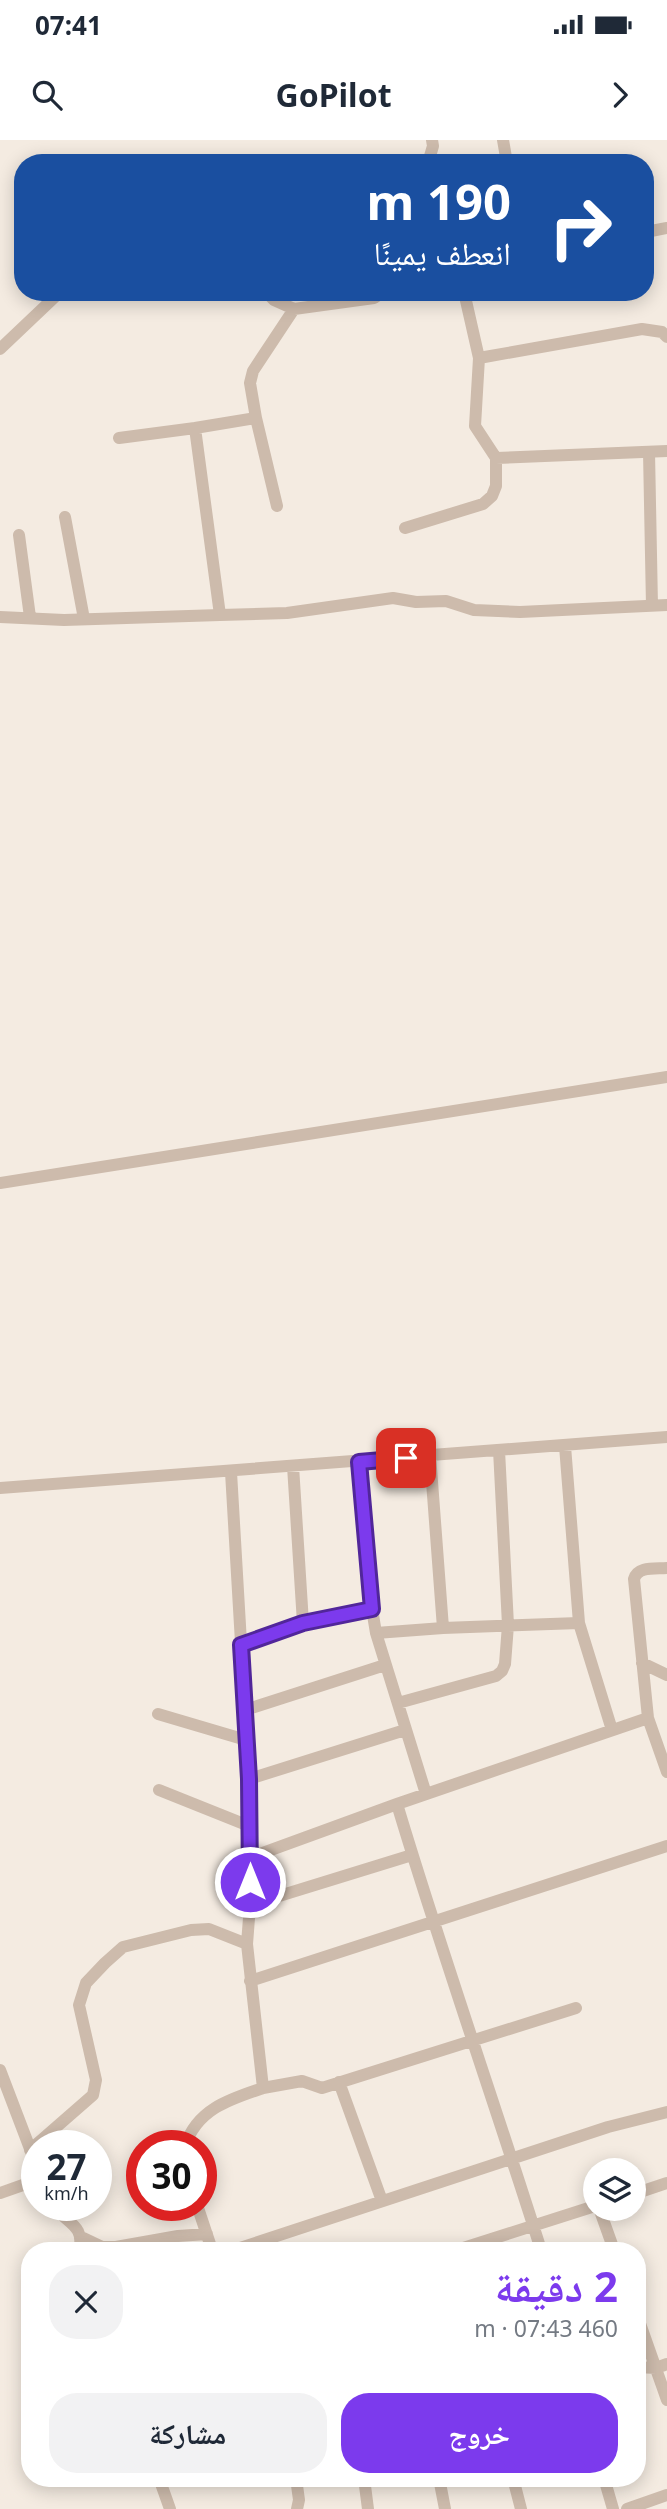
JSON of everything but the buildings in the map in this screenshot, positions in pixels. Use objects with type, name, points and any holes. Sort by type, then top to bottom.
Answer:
[{"type":"street","points":[[0,349],[51,301]]},
{"type":"street","points":[[276,301],[294,309],[352,301]]},
{"type":"street","points":[[405,528],[483,504],[492,496],[496,486],[496,457],[475,426],[479,358],[466,301]]},
{"type":"street","points":[[277,506],[250,383],[253,372],[294,309]]},
{"type":"street","points":[[479,358],[642,329],[662,332],[667,337]]},
{"type":"street","points":[[119,438],[256,418]]},
{"type":"street","points":[[195,428],[220,615]]},
{"type":"street","points":[[496,457],[667,451]]},
{"type":"street","points":[[649,452],[652,606]]},
{"type":"street","points":[[65,517],[84,619]]},
{"type":"street","points":[[19,535],[30,617]]},
{"type":"street","points":[[0,617],[84,619],[287,613],[393,598],[416,602],[446,601],[474,610],[520,612],[667,605]]},
{"type":"street","points":[[0,1182],[667,1077]]},
{"type":"street","points":[[0,1488],[667,1437]]},
{"type":"street","points":[[565,1446],[579,1623],[612,1730]]},
{"type":"street","points":[[398,1703],[496,1676],[505,1664],[508,1625],[499,1450]]},
{"type":"street","points":[[430,1455],[443,1628]]},
{"type":"street","points":[[359,1462],[376,1633],[426,1794]]},
{"type":"street","points":[[293,1466],[303,1623]]},
{"type":"street","points":[[231,1472],[249,1779],[250,1905],[247,1944],[263,2088]]},
{"type":"street","points":[[667,1568],[641,1570],[636,1573],[634,1579],[651,1724],[667,1772]]},
{"type":"street","points":[[241,1645],[303,1623],[372,1609]]},
{"type":"street","points":[[376,1633],[579,1623]]},
{"type":"street","points":[[642,1663],[667,1675]]},
{"type":"street","points":[[246,1710],[385,1665]]},
{"type":"street","points":[[158,1714],[246,1740]]},
{"type":"street","points":[[249,1858],[612,1730],[651,1724]]},
{"type":"street","points":[[651,1724],[667,1739]]},
{"type":"street","points":[[249,1779],[405,1730]]},
{"type":"street","points":[[159,1790],[249,1826]]},
{"type":"street","points":[[397,1804],[433,1923],[538,2242]]},
{"type":"street","points":[[250,1981],[667,1846]]},
{"type":"street","points":[[250,1905],[412,1854]]},
{"type":"street","points":[[53,2130],[93,2095],[96,2080],[79,2005],[86,1983],[105,1963],[123,1947],[191,1930],[209,1929],[247,1944]]},
{"type":"street","points":[[194,2130],[200,2118],[214,2106],[263,2088],[302,2081],[322,2088],[576,2008]]},
{"type":"street","points":[[0,2070],[22,2130]]},
{"type":"street","points":[[339,2082],[382,2201]]},
{"type":"street","points":[[258,2242],[608,2127],[667,2112]]},
{"type":"street","points":[[646,2190],[667,2183]]},
{"type":"street","points":[[0,2193],[21,2186]]},
{"type":"street","points":[[481,2242],[583,2211]]},
{"type":"street","points":[[68,2221],[76,2227],[80,2242]]},
{"type":"street","points":[[202,2221],[209,2242]]},
{"type":"street","points":[[603,2221],[611,2242]]},
{"type":"street","points":[[144,2242],[206,2234]]},
{"type":"street","points":[[81,2237],[92,2242]]},
{"type":"street","points":[[646,2334],[661,2366],[667,2400]]},
{"type":"street","points":[[162,2487],[170,2509]]},
{"type":"street","points":[[296,2487],[297,2509]]},
{"type":"street","points":[[365,2487],[368,2509]]},
{"type":"street","points":[[441,2487],[445,2509]]},
{"type":"street","points":[[515,2487],[521,2509]]},
{"type":"street","points":[[607,2487],[613,2509]]},
{"type":"street","points":[[627,2509],[667,2495]]},
{"type":"route","points":[[250,1882],[249,1779],[241,1645],[303,1623],[372,1609],[359,1462],[406,1458]]}]
